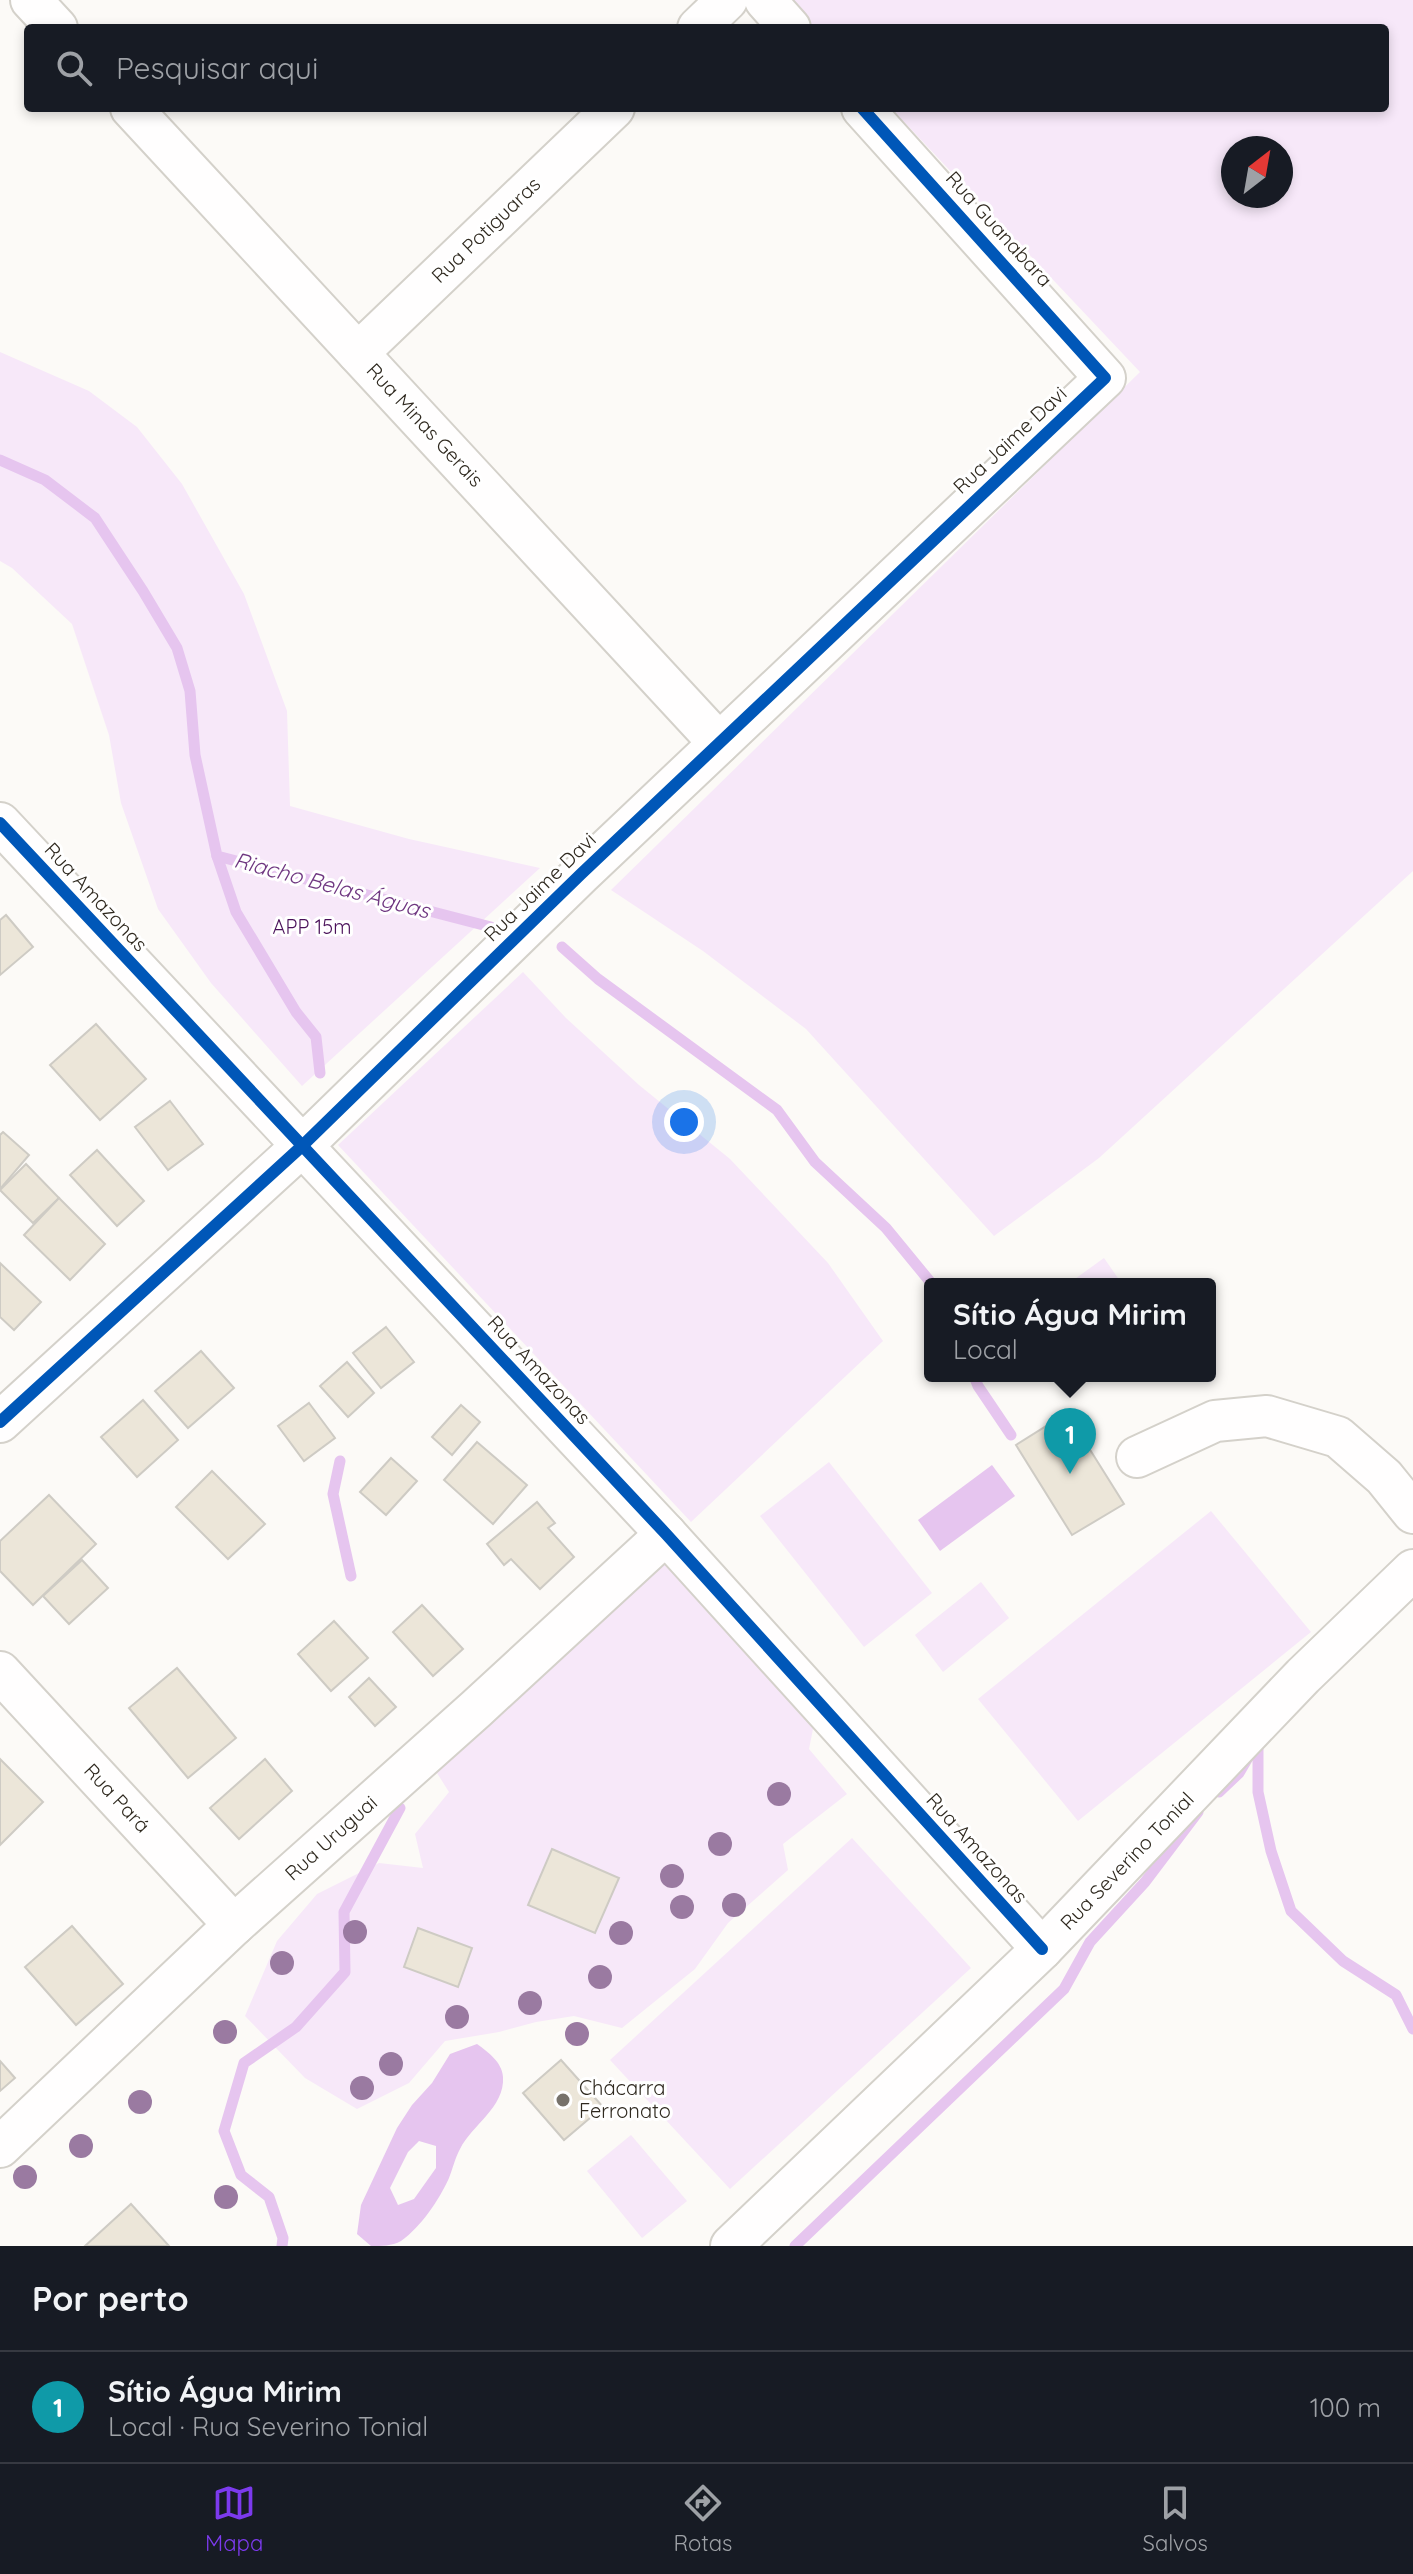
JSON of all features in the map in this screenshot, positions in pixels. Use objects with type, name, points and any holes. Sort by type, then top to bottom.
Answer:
[{"type":"street","points":[[31,0],[53,24]]},
{"type":"street","points":[[702,24],[727,0]]},
{"type":"street","points":[[765,0],[786,24]]},
{"type":"street","name":"Rua Minas Gerais","points":[[135,112],[719,743]]},
{"type":"street","name":"Rua Potiguaras","points":[[358,353],[610,112]]},
{"type":"street","name":"Rua Guanabara","points":[[866,112],[1105,378]]},
{"type":"street","name":"Rua Jaime Davi","points":[[0,1422],[301,1147],[719,743],[1105,378]]},
{"type":"street","name":"Rua Amazonas","points":[[0,823],[666,1534],[1042,1949]]},
{"type":"street","points":[[1137,1457],[1215,1421],[1267,1416],[1338,1437],[1384,1477],[1413,1513]]},
{"type":"street","name":"Rua Uruguai","points":[[0,2147],[234,1925],[465,1720],[666,1534]]},
{"type":"street","name":"Rua Severino Tonial","points":[[731,2246],[1042,1949],[1303,1676],[1413,1570]]},
{"type":"street","name":"Rua Pará","points":[[0,1672],[234,1925]]},
{"type":"green space","points":[[789,0],[1413,0],[1413,871],[1099,1158],[994,1236],[806,1029],[703,951],[611,890],[1140,372],[895,112],[1389,112],[1389,24],[811,24]]},
{"type":"green space","name":"APP 15m","points":[[0,352],[89,391],[137,427],[182,484],[244,594],[287,711],[290,806],[409,839],[540,868],[302,1086],[211,983],[158,909],[121,803],[109,735],[72,624],[12,568],[0,561]]},
{"type":"green space","points":[[523,972],[566,1018],[639,1085],[730,1159],[828,1263],[883,1341],[691,1522],[338,1145]]},
{"type":"green space","points":[[1104,1258],[1118,1278],[1076,1278]]},
{"type":"green space","points":[[829,1462],[932,1593],[864,1647],[760,1516]]},
{"type":"green space","points":[[1211,1511],[1311,1632],[1078,1821],[978,1699]]},
{"type":"green space","points":[[644,1538],[814,1724],[809,1749],[847,1794],[783,1844],[788,1870],[728,1923],[695,1969],[622,2028],[574,2016],[445,2041],[409,2083],[357,2109],[305,2078],[245,2016],[277,1941],[317,1894],[379,1863],[423,1868],[415,1834],[449,1792],[423,1751]]},
{"type":"green space","points":[[981,1582],[1009,1618],[943,1672],[915,1635]]},
{"type":"green space","points":[[852,1838],[971,1968],[730,2189],[610,2060]]},
{"type":"green space","points":[[631,2135],[687,2201],[642,2238],[587,2171]]},
{"type":"shaded area","points":[[992,1465],[1015,1496],[940,1551],[918,1520]]},
{"type":"shaded area","points":[[477,2044],[490,2054],[502,2072],[499,2098],[465,2140],[445,2186],[422,2221],[401,2241],[371,2246],[357,2234],[361,2205],[397,2128],[450,2054]],"holes":[[[419,2141],[436,2146],[436,2168],[414,2199],[398,2205],[390,2188],[408,2152]]]},
{"type":"building","points":[[6,915],[33,947],[0,975],[0,920]]},
{"type":"building","points":[[96,1024],[146,1079],[100,1120],[50,1065]]},
{"type":"building","points":[[170,1101],[203,1144],[168,1170],[135,1127]]},
{"type":"building","points":[[3,1132],[29,1155],[0,1189],[0,1135]]},
{"type":"building","points":[[97,1150],[144,1201],[117,1226],[70,1175]]},
{"type":"building","points":[[26,1164],[59,1198],[33,1223],[0,1190]]},
{"type":"building","points":[[59,1198],[105,1244],[70,1280],[24,1235]]},
{"type":"building","points":[[0,1263],[41,1302],[14,1330],[0,1317]]},
{"type":"building","points":[[386,1327],[414,1362],[381,1388],[353,1353]]},
{"type":"building","points":[[201,1351],[234,1388],[188,1428],[155,1391]]},
{"type":"building","points":[[347,1362],[374,1393],[348,1417],[320,1386]]},
{"type":"building","points":[[143,1400],[178,1440],[137,1477],[101,1437]]},
{"type":"building","points":[[309,1403],[335,1438],[304,1461],[278,1426]]},
{"type":"building","points":[[461,1405],[480,1422],[452,1455],[432,1437]]},
{"type":"building","points":[[1067,1413],[1124,1504],[1072,1535],[1016,1445]]},
{"type":"building","points":[[477,1442],[527,1485],[493,1524],[444,1480]]},
{"type":"building","points":[[391,1458],[417,1481],[386,1515],[360,1492]]},
{"type":"building","points":[[212,1471],[265,1524],[228,1559],[176,1507]]},
{"type":"building","points":[[49,1495],[96,1544],[33,1605],[0,1571],[0,1541]]},
{"type":"building","points":[[537,1502],[555,1523],[548,1528],[574,1557],[540,1589],[511,1559],[504,1565],[487,1544]]},
{"type":"building","points":[[82,1560],[108,1588],[69,1624],[43,1596]]},
{"type":"building","points":[[422,1605],[463,1649],[433,1676],[393,1632]]},
{"type":"building","points":[[334,1621],[368,1658],[331,1691],[298,1654]]},
{"type":"building","points":[[177,1668],[236,1738],[188,1778],[129,1708]]},
{"type":"building","points":[[369,1678],[396,1707],[375,1726],[349,1697]]},
{"type":"building","points":[[0,1759],[43,1802],[0,1845]]},
{"type":"building","points":[[265,1759],[292,1791],[239,1839],[210,1808]]},
{"type":"building","points":[[552,1849],[619,1878],[595,1933],[528,1905]]},
{"type":"building","points":[[72,1926],[123,1984],[76,2025],[25,1967]]},
{"type":"building","points":[[418,1928],[472,1948],[458,1987],[404,1967]]},
{"type":"building","name":"Chácarra Ferronato","points":[[561,2060],[603,2107],[564,2140],[523,2093]]},
{"type":"building","points":[[0,2061],[15,2078],[0,2091]]},
{"type":"building","points":[[131,2204],[169,2246],[85,2246]]},
{"type":"waterway","name":"Riacho Belas Águas","points":[[0,460],[45,480],[95,518],[177,648],[190,691],[195,755],[217,856],[491,927]]},
{"type":"waterway","points":[[217,856],[236,912],[296,1012],[316,1037],[320,1073]]},
{"type":"waterway","name":"Riacho Belas Águas","points":[[562,947],[598,979],[777,1110],[815,1162],[886,1228],[927,1278]]},
{"type":"waterway","name":"Riacho Belas Águas","points":[[976,1382],[1011,1435]]},
{"type":"waterway","points":[[340,1461],[333,1494],[351,1576]]},
{"type":"waterway","name":"Riacho Belas Águas","points":[[1258,1742],[1258,1792],[1271,1851],[1291,1911],[1343,1961],[1396,1995],[1413,2029]]},
{"type":"waterway","points":[[1219,1792],[1239,1773],[1249,1756]]},
{"type":"waterway","points":[[282,2246],[283,2238],[269,2197],[241,2175],[224,2131],[244,2063],[296,2027],[345,1972],[344,1912],[400,1808]]},
{"type":"waterway","points":[[795,2246],[1064,1989],[1090,1942],[1145,1882],[1198,1812]]},
{"type":"cycle path","points":[[0,1422],[301,1147],[581,874],[1105,378],[866,112]]},
{"type":"cycle path","points":[[0,823],[666,1534],[1042,1949]]},
{"type":"place","name":"Sítio Água Mirim","points":[[1070,1474]]},
{"type":"place","name":"Chácarra Ferronato","points":[[563,2100]]}]
